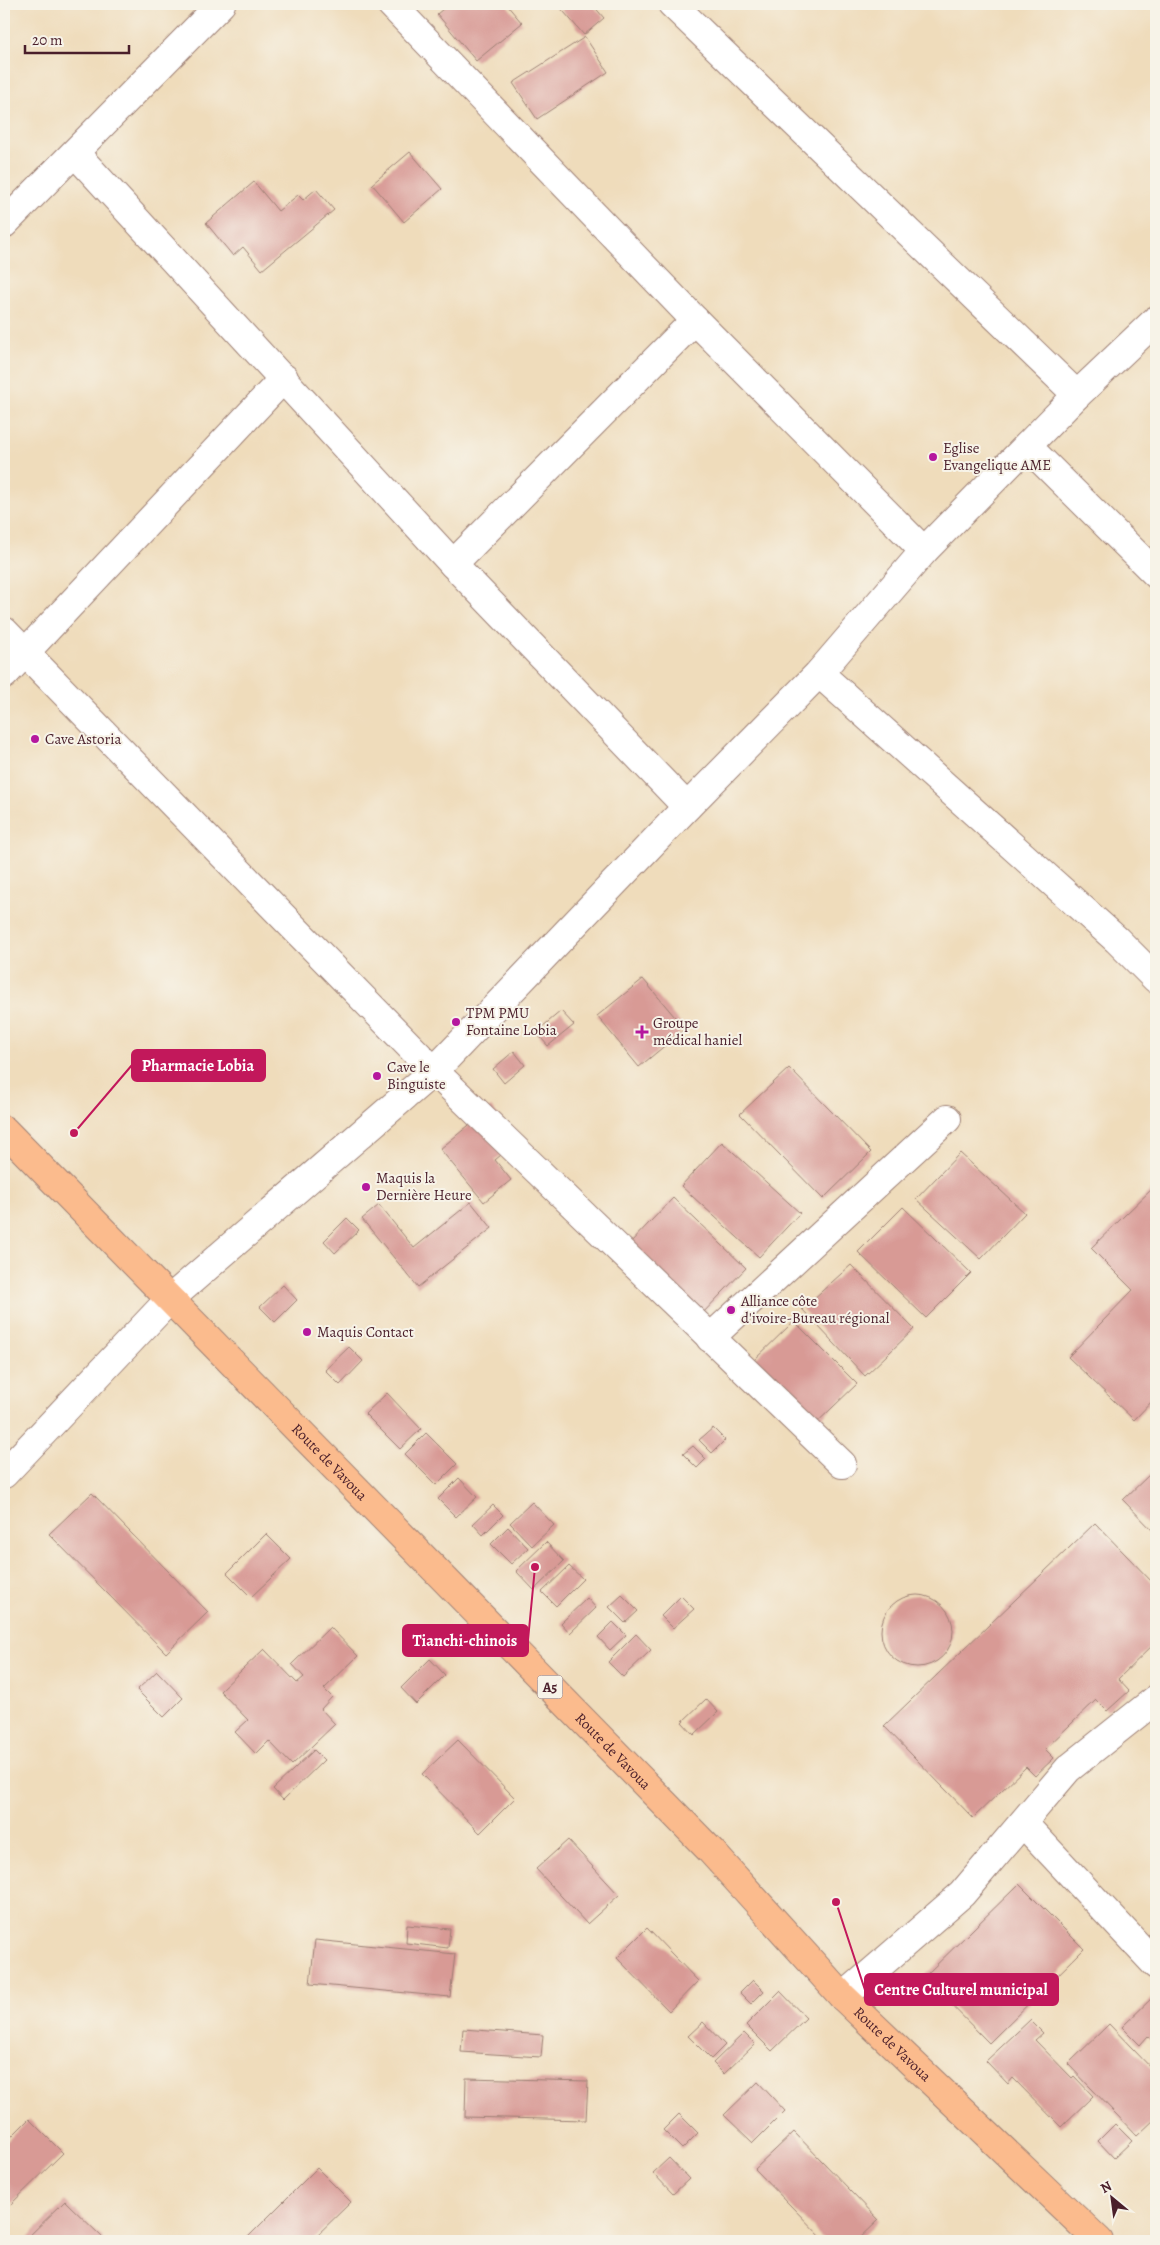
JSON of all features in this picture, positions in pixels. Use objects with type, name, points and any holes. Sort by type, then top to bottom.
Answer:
[{"type":"main road","name":"Route de Vavoua","points":[[4,1130],[711,1851],[842,1997],[1098,2241]]},
{"type":"street","points":[[4,224],[221,4]]},
{"type":"street","points":[[391,4],[695,320],[924,551]]},
{"type":"street","points":[[672,4],[1077,395]]},
{"type":"street","points":[[75,153],[284,378],[453,564],[686,806]]},
{"type":"street","points":[[453,564],[695,320]]},
{"type":"street","points":[[4,1474],[170,1298],[434,1071],[686,806],[819,673],[924,551],[1077,395],[1156,320]]},
{"type":"street","points":[[4,675],[284,378]]},
{"type":"street","points":[[1027,446],[1156,574]]},
{"type":"street","points":[[4,631],[434,1071],[842,1464]]},
{"type":"street","points":[[819,673],[1117,940],[1156,979]]},
{"type":"street","points":[[710,1338],[947,1119]]},
{"type":"street","points":[[842,1997],[962,1894],[1068,1769],[1156,1699]]},
{"type":"street","points":[[1023,1822],[1156,1965]]},
{"type":"building","points":[[449,4],[506,4],[522,23],[476,61],[437,14]]},
{"type":"building","points":[[557,4],[592,4],[604,18],[584,35]]},
{"type":"building","points":[[585,37],[608,72],[537,119],[513,83]]},
{"type":"building","points":[[410,152],[442,189],[404,222],[372,184]]},
{"type":"building","points":[[254,182],[278,211],[298,195],[303,200],[316,189],[334,210],[262,270],[243,247],[233,256],[206,223]]},
{"type":"building","points":[[643,979],[685,1029],[639,1067],[597,1016]]},
{"type":"building","points":[[561,1011],[574,1025],[548,1046],[536,1032]]},
{"type":"building","points":[[514,1051],[525,1065],[504,1083],[493,1069]]},
{"type":"building","points":[[789,1068],[871,1152],[823,1199],[740,1114]]},
{"type":"building","points":[[491,1107],[519,1140],[495,1160],[511,1180],[484,1202],[440,1149]]},
{"type":"building","points":[[722,1142],[800,1213],[759,1257],[681,1186]]},
{"type":"building","points":[[960,1153],[1025,1213],[981,1259],[916,1199]]},
{"type":"building","points":[[1156,1185],[1156,1397],[1134,1420],[1068,1357],[1133,1290],[1091,1248]]},
{"type":"building","points":[[673,1198],[746,1268],[700,1316],[627,1246]]},
{"type":"building","points":[[471,1202],[492,1228],[418,1287],[362,1219],[379,1205],[414,1248]]},
{"type":"building","points":[[903,1207],[971,1273],[926,1318],[858,1252]]},
{"type":"building","points":[[347,1218],[359,1230],[335,1253],[324,1241]]},
{"type":"building","points":[[851,1265],[914,1329],[865,1376],[802,1309]]},
{"type":"building","points":[[283,1285],[297,1300],[275,1322],[260,1307]]},
{"type":"building","points":[[794,1321],[857,1384],[809,1430],[746,1368]]},
{"type":"building","points":[[349,1347],[363,1361],[340,1385],[325,1370]]},
{"type":"building","points":[[387,1393],[421,1429],[400,1449],[365,1414]]},
{"type":"building","points":[[713,1428],[725,1440],[712,1453],[699,1440]]},
{"type":"building","points":[[426,1433],[457,1464],[436,1485],[405,1454]]},
{"type":"building","points":[[693,1446],[706,1459],[697,1468],[683,1454]]},
{"type":"building","points":[[1151,1473],[1156,1479],[1156,1534],[1123,1500]]},
{"type":"building","points":[[459,1478],[477,1497],[456,1517],[438,1499]]},
{"type":"building","points":[[92,1493],[208,1612],[166,1653],[49,1534]]},
{"type":"building","points":[[532,1502],[554,1525],[532,1546],[510,1523]]},
{"type":"building","points":[[493,1505],[503,1515],[483,1535],[473,1524]]},
{"type":"building","points":[[1095,1523],[1156,1586],[1156,1642],[1118,1679],[1129,1691],[1107,1711],[1096,1700],[1045,1749],[1054,1758],[1035,1776],[1026,1767],[973,1818],[884,1726]]},
{"type":"building","points":[[508,1527],[528,1548],[511,1564],[491,1544]]},
{"type":"building","points":[[266,1534],[291,1559],[251,1597],[227,1573]]},
{"type":"building","points":[[546,1542],[564,1561],[534,1590],[516,1571]]},
{"type":"building","points":[[569,1566],[583,1579],[556,1606],[542,1592]]},
{"type":"building","points":[[622,1595],[638,1611],[625,1623],[609,1607]]},
{"type":"building","points":[[917,1595],[937,1601],[947,1611],[953,1631],[947,1651],[937,1661],[917,1667],[897,1661],[887,1651],[881,1631],[887,1611],[897,1601]]},
{"type":"building","points":[[681,1596],[694,1609],[673,1628],[661,1616]]},
{"type":"building","points":[[587,1598],[596,1608],[570,1633],[561,1623]]},
{"type":"building","points":[[613,1622],[626,1635],[610,1650],[598,1637]]},
{"type":"building","points":[[330,1627],[358,1656],[324,1689],[332,1697],[321,1709],[335,1724],[292,1765],[269,1741],[256,1754],[235,1732],[248,1720],[220,1691],[264,1649],[297,1683],[304,1677],[292,1664]]},
{"type":"building","points":[[636,1634],[651,1650],[623,1677],[608,1662]]},
{"type":"building","points":[[430,1659],[445,1675],[416,1704],[401,1688]]},
{"type":"building","points":[[157,1671],[183,1698],[164,1717],[137,1690]]},
{"type":"building","points":[[706,1699],[718,1712],[694,1735],[682,1722]]},
{"type":"building","points":[[458,1740],[515,1798],[480,1833],[422,1774]]},
{"type":"building","points":[[314,1750],[324,1760],[283,1800],[273,1789]]},
{"type":"building","points":[[568,1840],[619,1895],[587,1924],[536,1869]]},
{"type":"building","points":[[1019,1884],[1084,1949],[989,2043],[924,1977]]},
{"type":"building","points":[[407,1925],[450,1929],[448,1948],[406,1943]]},
{"type":"building","points":[[647,1928],[698,1981],[669,2011],[617,1958]]},
{"type":"building","points":[[315,1940],[455,1954],[450,1997],[310,1984]]},
{"type":"building","points":[[753,1980],[764,1991],[751,2004],[740,1993]]},
{"type":"building","points":[[780,1991],[806,2018],[772,2051],[746,2025]]},
{"type":"building","points":[[1156,1994],[1156,2044],[1148,2036],[1140,2045],[1122,2027]]},
{"type":"building","points":[[1030,2020],[1043,2033],[1035,2040],[1072,2078],[1074,2076],[1093,2096],[1061,2127],[1013,2078],[1008,2084],[986,2061]]},
{"type":"building","points":[[703,2022],[725,2045],[711,2059],[688,2036]]},
{"type":"building","points":[[1109,2024],[1156,2073],[1156,2118],[1137,2136],[1068,2064]]},
{"type":"building","points":[[463,2029],[543,2035],[541,2057],[461,2052]]},
{"type":"building","points":[[744,2033],[755,2044],[724,2074],[713,2063]]},
{"type":"building","points":[[466,2078],[588,2081],[586,2120],[465,2117]]},
{"type":"building","points":[[758,2082],[785,2111],[753,2143],[724,2115]]},
{"type":"building","points":[[679,2114],[698,2133],[682,2149],[663,2130]]},
{"type":"building","points":[[29,2119],[63,2153],[4,2211],[4,2144]]},
{"type":"building","points":[[1115,2124],[1132,2141],[1114,2158],[1098,2141]]},
{"type":"building","points":[[794,2132],[879,2220],[857,2241],[825,2241],[755,2169]]},
{"type":"building","points":[[669,2158],[689,2179],[673,2194],[653,2173]]},
{"type":"building","points":[[317,2168],[351,2202],[311,2241],[252,2241],[248,2237]]},
{"type":"building","points":[[65,2201],[103,2238],[100,2241],[24,2241]]},
{"type":"place","name":"Eglise Evangelique AME","points":[[933,457]]},
{"type":"place","name":"Cave Astoria","points":[[35,739]]},
{"type":"place","name":"TPM PMU Fontaine Lobia","points":[[456,1022]]},
{"type":"place","name":"Groupe médical haniel","points":[[642,1032]]},
{"type":"place","name":"Cave le Binguiste","points":[[377,1076]]},
{"type":"place","name":"Pharmacie Lobia","points":[[74,1133]]},
{"type":"place","name":"Maquis la Dernière Heure","points":[[366,1187]]},
{"type":"place","name":"Alliance côte d'ivoire-Bureau régional","points":[[731,1310]]},
{"type":"place","name":"Maquis Contact","points":[[307,1332]]},
{"type":"place","name":"Tianchi-chinois","points":[[535,1567]]},
{"type":"place","name":"Centre Culturel municipal","points":[[836,1902]]}]
